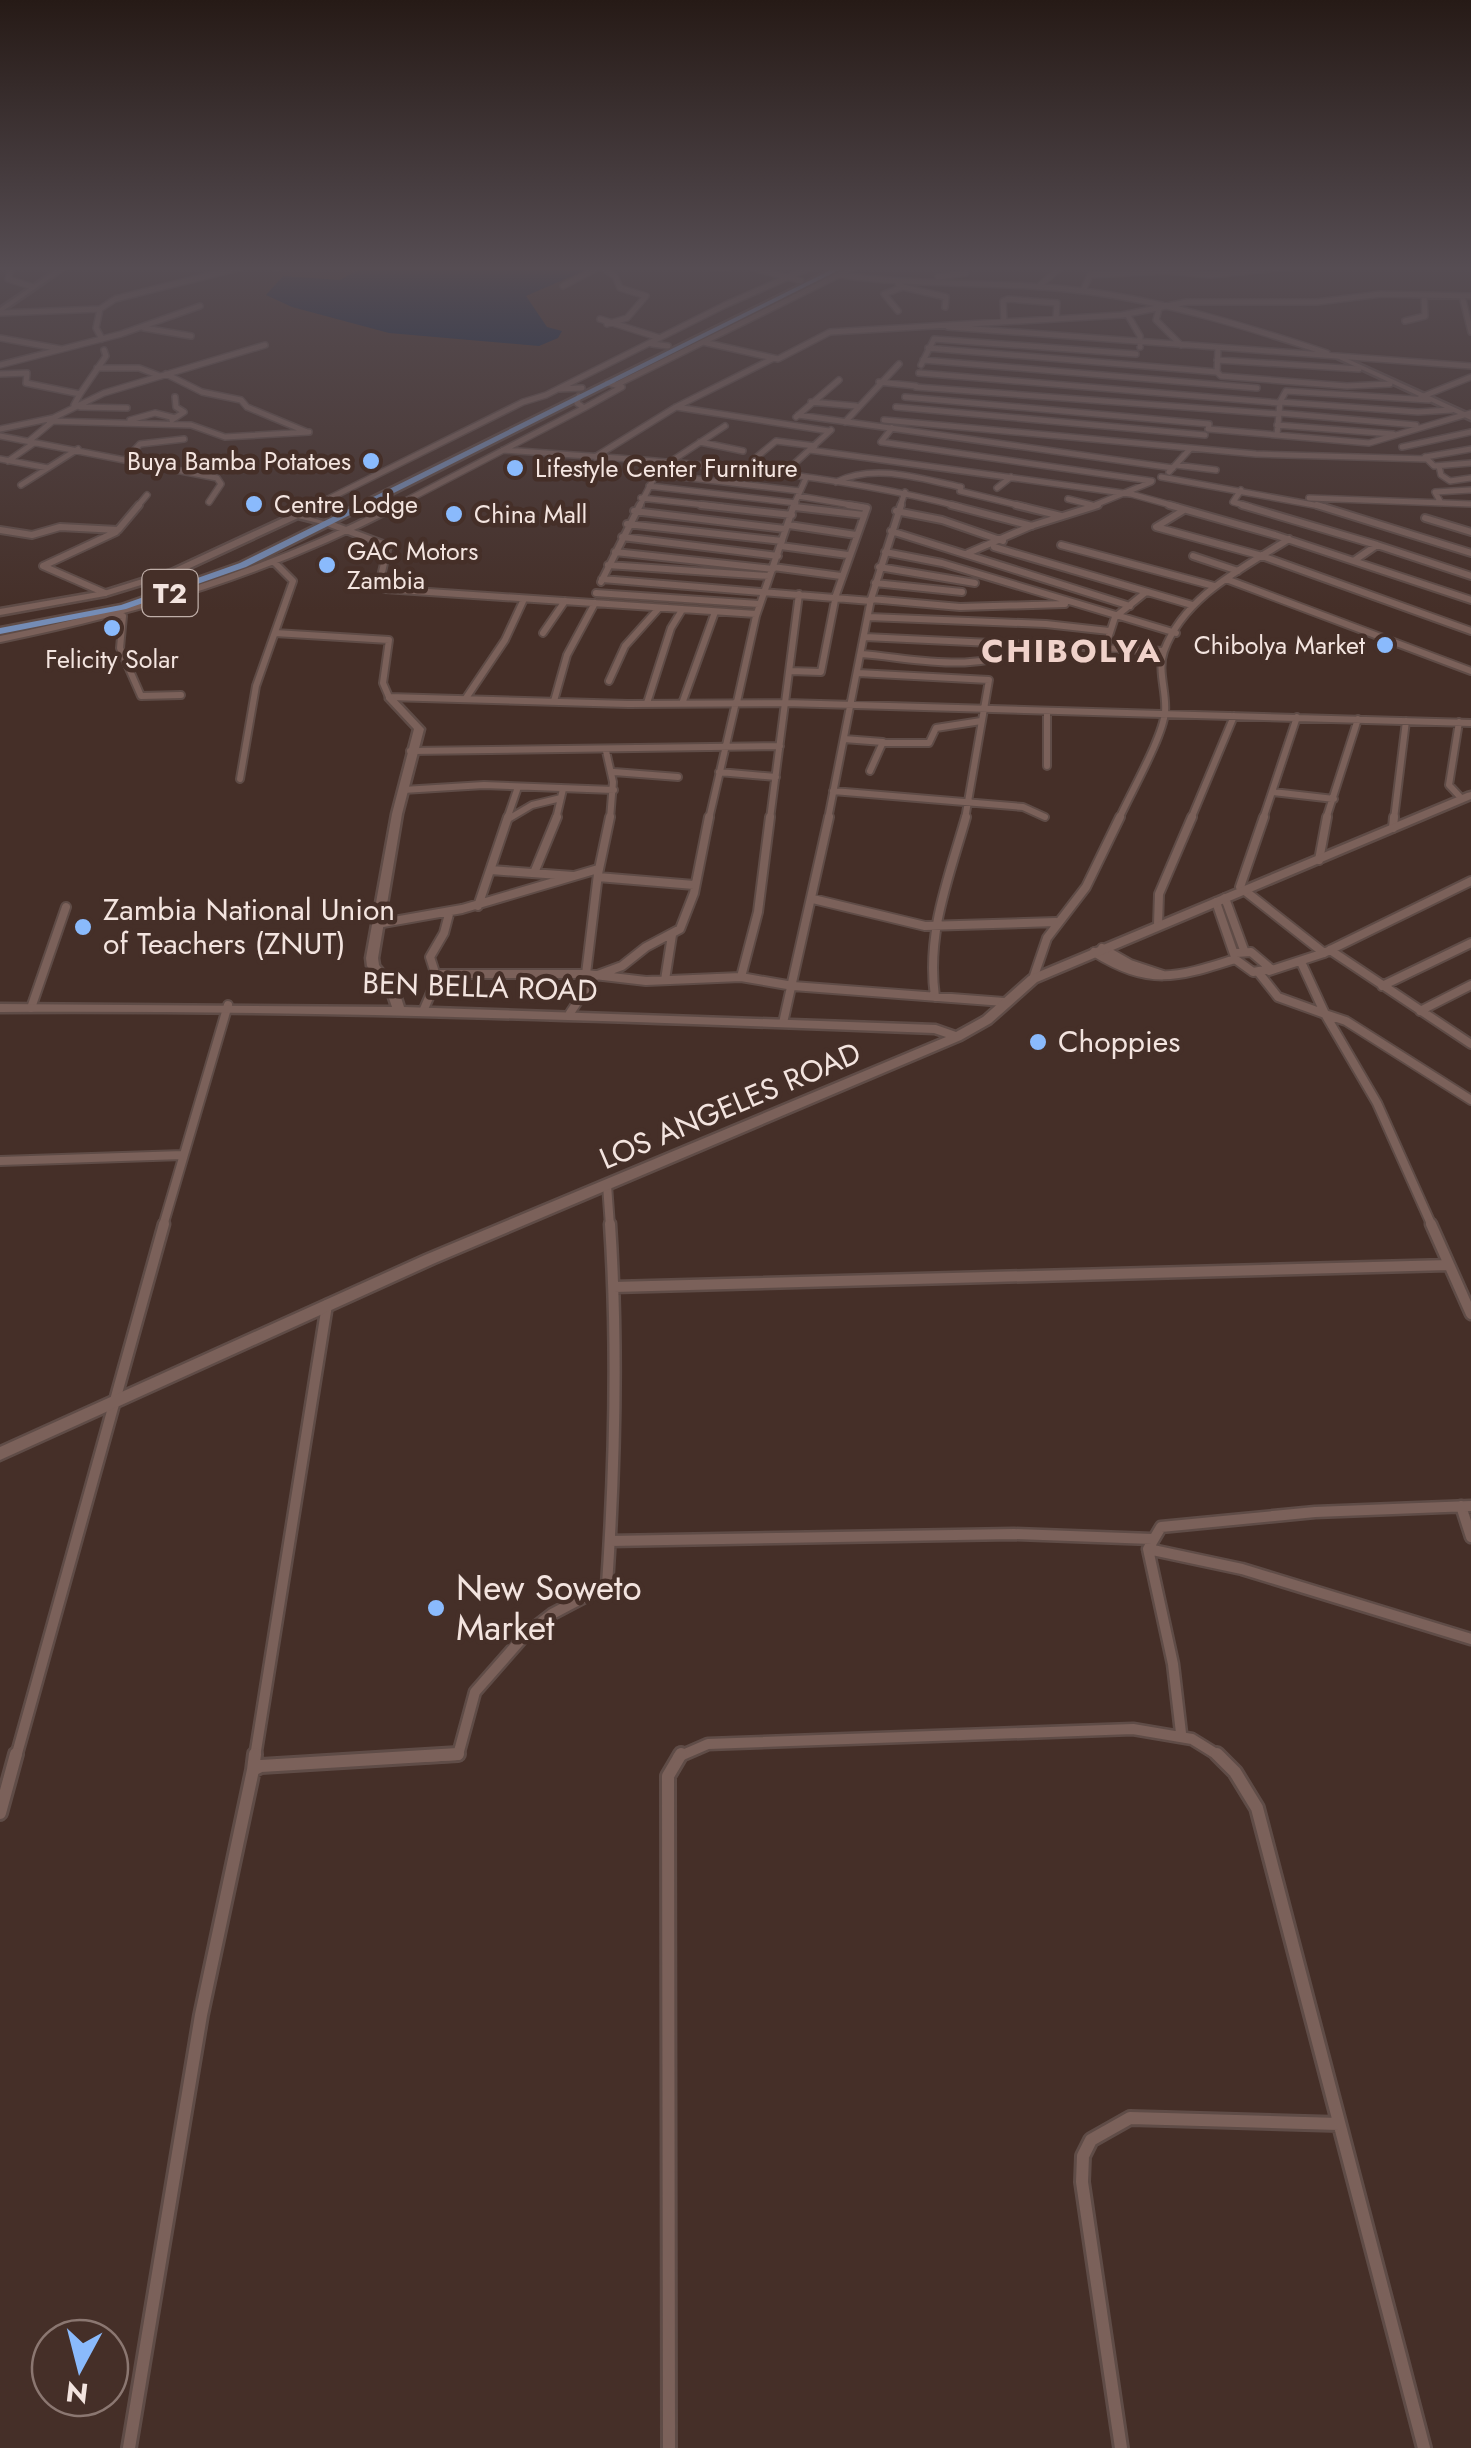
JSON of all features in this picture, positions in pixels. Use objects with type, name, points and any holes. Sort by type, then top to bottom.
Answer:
[{"type":"main road","name":"T2","points":[[0,628],[142,595],[235,561],[497,437],[600,381]]},
{"type":"main road","name":"T2","points":[[0,628],[101,612],[193,589],[538,409],[618,381]]},
{"type":"main road","points":[[1384,381],[1469,415]]},
{"type":"main road","points":[[0,612],[105,593],[201,561],[297,515],[324,522]]},
{"type":"main road","points":[[389,697],[418,726],[410,751],[373,966],[392,988],[398,1008]]},
{"type":"main road","name":"LOS ANGELES ROAD","points":[[0,1454],[327,1305],[957,1037],[983,1023],[1032,979],[1466,797]]},
{"type":"main road","name":"BEN BELLA ROAD","points":[[0,1008],[424,1008],[936,1029],[957,1037]]},
{"type":"street","points":[[26,381],[80,394]]},
{"type":"street","points":[[73,406],[88,381]]},
{"type":"street","points":[[0,433],[145,381]]},
{"type":"street","points":[[44,420],[197,427],[225,437],[308,432],[247,407],[241,400],[202,392],[177,381]]},
{"type":"street","points":[[297,515],[572,381]]},
{"type":"street","points":[[595,457],[676,407],[728,381]]},
{"type":"street","points":[[786,425],[837,381]]},
{"type":"street","points":[[882,423],[917,381]]},
{"type":"street","points":[[1005,381],[1255,401],[1429,412],[1452,410]]},
{"type":"street","points":[[1174,381],[1257,388]]},
{"type":"street","points":[[1255,401],[1259,381]]},
{"type":"street","points":[[1288,381],[1347,386],[1390,384]]},
{"type":"street","points":[[1278,435],[1280,402],[1286,390],[1425,398],[1462,381]]},
{"type":"street","points":[[782,476],[879,382],[1425,426]]},
{"type":"street","points":[[0,639],[116,615],[274,562],[349,529],[623,387],[612,384]]},
{"type":"street","points":[[556,389],[581,392],[577,403],[584,408]]},
{"type":"street","points":[[166,425],[184,412],[176,407],[175,397]]},
{"type":"street","points":[[905,397],[1210,424],[1199,450]]},
{"type":"street","points":[[528,400],[538,409]]},
{"type":"street","points":[[811,402],[856,406]]},
{"type":"street","points":[[73,406],[127,408]]},
{"type":"street","points":[[676,407],[829,431]]},
{"type":"street","points":[[896,407],[1369,443],[1469,415]]},
{"type":"street","points":[[1429,412],[1437,422]]},
{"type":"street","points":[[128,422],[156,413],[175,418]]},
{"type":"street","points":[[798,415],[842,422],[1351,460],[1426,459],[1471,449]]},
{"type":"street","points":[[0,470],[53,421]]},
{"type":"street","points":[[882,423],[972,441],[1216,470]]},
{"type":"street","points":[[1278,425],[1396,434]]},
{"type":"street","points":[[670,462],[725,426]]},
{"type":"street","points":[[892,428],[881,442],[1152,482]]},
{"type":"street","points":[[972,441],[982,430]]},
{"type":"street","points":[[1402,447],[1471,432]]},
{"type":"street","points":[[0,433],[221,480],[210,502]]},
{"type":"street","points":[[497,437],[529,435]]},
{"type":"street","points":[[127,458],[142,443],[184,440]]},
{"type":"street","points":[[752,460],[776,441],[1131,494],[1289,539],[1471,600]]},
{"type":"street","points":[[700,442],[743,451]]},
{"type":"street","points":[[21,485],[78,449]]},
{"type":"street","points":[[968,553],[994,546],[1032,526],[1131,494],[1175,466],[1190,449]]},
{"type":"street","points":[[503,450],[670,462],[836,482],[905,492],[1032,526]]},
{"type":"street","points":[[1100,459],[1100,474]]},
{"type":"street","points":[[1426,459],[1439,466],[1471,463]]},
{"type":"street","points":[[6,461],[48,468]]},
{"type":"street","points":[[554,701],[568,655],[634,510],[656,474],[657,462]]},
{"type":"street","points":[[1439,466],[1443,477],[1451,482],[1471,478]]},
{"type":"street","points":[[836,482],[856,472],[961,487]]},
{"type":"street","points":[[961,487],[975,472]]},
{"type":"street","points":[[656,474],[797,499]]},
{"type":"street","points":[[997,488],[1011,477]]},
{"type":"street","points":[[1160,477],[1286,497],[1471,504]]},
{"type":"street","points":[[570,1013],[590,976],[622,966],[646,947],[672,935],[684,921],[718,772],[734,724],[740,672],[762,590],[806,478]]},
{"type":"street","points":[[648,486],[866,506],[834,599],[822,672],[790,671]]},
{"type":"street","points":[[961,487],[960,491],[1063,516]]},
{"type":"street","points":[[1242,490],[1233,502],[1471,576]]},
{"type":"street","points":[[1441,503],[1436,491],[1471,490]]},
{"type":"street","points":[[783,1023],[812,899],[871,600],[905,492]]},
{"type":"street","points":[[105,593],[42,566],[118,530],[147,495]]},
{"type":"street","points":[[1286,497],[1471,553]]},
{"type":"street","points":[[641,498],[792,515]]},
{"type":"street","points":[[1068,499],[1094,506]]},
{"type":"street","points":[[634,510],[856,535]]},
{"type":"street","points":[[1184,510],[1156,527],[1262,556],[1471,631]]},
{"type":"street","points":[[896,511],[942,520],[1004,541]]},
{"type":"street","points":[[1425,518],[1471,532]]},
{"type":"street","points":[[324,522],[388,546],[378,585],[382,588],[756,614]]},
{"type":"street","points":[[628,524],[848,555]]},
{"type":"street","points":[[0,530],[32,535],[60,527],[118,530]]},
{"type":"street","points":[[891,531],[1130,606]]},
{"type":"street","points":[[622,537],[778,556]]},
{"type":"street","points":[[1032,979],[1056,922],[1086,887],[1110,840],[1166,714],[1164,651],[1192,605],[1225,578],[1289,539]]},
{"type":"street","points":[[1061,545],[1214,586]]},
{"type":"street","points":[[1355,560],[1377,545]]},
{"type":"street","points":[[994,546],[1192,605]]},
{"type":"street","points":[[615,552],[772,571]]},
{"type":"street","points":[[885,552],[942,563],[1176,633]]},
{"type":"street","points":[[1192,556],[1238,570]]},
{"type":"street","points":[[240,779],[256,686],[293,581],[274,562]]},
{"type":"street","points":[[608,564],[841,576]]},
{"type":"street","points":[[879,567],[975,583]]},
{"type":"street","points":[[1225,578],[1471,671]]},
{"type":"street","points":[[602,579],[960,607],[1068,603]]},
{"type":"street","points":[[875,583],[962,592]]},
{"type":"street","points":[[1106,648],[1115,617],[1146,592]]},
{"type":"street","points":[[596,593],[759,604]]},
{"type":"street","points":[[741,977],[758,912],[799,594]]},
{"type":"street","points":[[466,698],[506,640],[524,599]]},
{"type":"street","points":[[543,633],[566,601]]},
{"type":"street","points":[[608,680],[626,646],[659,608]]},
{"type":"street","points":[[647,704],[671,628],[682,610]]},
{"type":"street","points":[[101,612],[123,616],[120,648],[141,696],[181,696]]},
{"type":"street","points":[[683,701],[715,612]]},
{"type":"street","points":[[868,618],[1046,624],[1108,631]]},
{"type":"street","points":[[274,634],[388,640],[382,683],[389,697],[647,704],[786,703],[1471,723]]},
{"type":"street","points":[[865,637],[1164,651]]},
{"type":"street","points":[[861,654],[988,662],[1024,650],[1028,644]]},
{"type":"street","points":[[858,673],[989,680],[968,803],[937,927],[930,974],[935,997]]},
{"type":"street","points":[[1047,766],[1048,711]]},
{"type":"street","points":[[1158,925],[1159,894],[1192,824],[1234,716]]},
{"type":"street","points":[[1298,717],[1240,877],[1240,887],[1327,951],[1471,1044]]},
{"type":"street","points":[[1318,860],[1358,719]]},
{"type":"street","points":[[1393,828],[1406,720]]},
{"type":"street","points":[[844,739],[929,743],[937,728],[981,722]]},
{"type":"street","points":[[1459,722],[1449,785],[1466,797]]},
{"type":"street","points":[[870,772],[883,743]]},
{"type":"street","points":[[410,751],[780,746]]},
{"type":"street","points":[[590,976],[583,964],[596,910],[598,873],[614,808],[614,772],[606,751]]},
{"type":"street","points":[[614,772],[678,777]]},
{"type":"street","points":[[718,772],[776,777]]},
{"type":"street","points":[[403,790],[484,785],[562,793],[614,790]]},
{"type":"street","points":[[478,906],[518,788]]},
{"type":"street","points":[[833,791],[1023,807],[1044,818]]},
{"type":"street","points":[[1273,792],[1334,799]]},
{"type":"street","points":[[510,818],[562,793]]},
{"type":"street","points":[[534,873],[558,814],[562,793]]},
{"type":"street","points":[[491,870],[577,876],[598,873],[694,885]]},
{"type":"street","points":[[378,924],[449,914],[577,876]]},
{"type":"street","points":[[1235,958],[1266,970],[1301,962],[1471,881]]},
{"type":"street","points":[[812,899],[937,927],[1056,922]]},
{"type":"street","points":[[1220,900],[1244,950],[1266,970],[1278,998],[1346,1021],[1471,1100]]},
{"type":"street","points":[[1220,900],[1235,958]]},
{"type":"street","points":[[32,1008],[66,906]]},
{"type":"street","points":[[424,1008],[436,974],[430,956],[444,933],[449,914]]},
{"type":"street","points":[[665,980],[672,935]]},
{"type":"street","points":[[1382,986],[1471,943]]},
{"type":"street","points":[[1098,950],[1125,972],[1181,978],[1235,958],[1244,950]]},
{"type":"street","points":[[1301,962],[1325,1014],[1377,1103],[1471,1314]]},
{"type":"street","points":[[436,974],[665,980],[741,977],[792,986],[1004,1002]]},
{"type":"street","points":[[1420,1011],[1471,985]]},
{"type":"street","points":[[0,1813],[228,1005]]},
{"type":"street","points":[[1460,1093],[1471,1086]]},
{"type":"street","points":[[0,1161],[183,1155]]},
{"type":"street","points":[[254,1770],[262,1766],[458,1755],[475,1692],[487,1678],[525,1635],[552,1614],[607,1585],[614,1287],[607,1185]]},
{"type":"street","points":[[614,1287],[1449,1265]]},
{"type":"street","points":[[129,2448],[201,2015],[254,1770],[327,1305]]},
{"type":"street","points":[[1181,1733],[1173,1664],[1150,1544],[1167,1523],[1466,1506],[1471,1537]]},
{"type":"street","points":[[610,1541],[1014,1534],[1150,1544],[1471,1639]]},
{"type":"street","points":[[669,2448],[668,1776],[679,1754],[708,1744],[1132,1729],[1181,1733],[1226,1762],[1258,1808],[1424,2448]]},
{"type":"street","points":[[0,1760],[14,1760]]},
{"type":"street","points":[[1121,2448],[1082,2182],[1081,2161],[1088,2141],[1104,2128],[1130,2118],[1339,2124]]},
{"type":"place","name":"Buya Bamba Potatoes","points":[[371,461]]},
{"type":"place","name":"Lifestyle Center Furniture","points":[[515,468]]},
{"type":"place","name":"Centre Lodge","points":[[254,504]]},
{"type":"place","name":"China Mall","points":[[454,514]]},
{"type":"place","name":"GAC Motors Zambia","points":[[327,565]]},
{"type":"place","name":"Felicity Solar","points":[[112,628]]},
{"type":"place","name":"Chibolya Market","points":[[1385,645]]},
{"type":"place","name":"Zambia National Union of Teachers (ZNUT)","points":[[83,927]]},
{"type":"place","name":"Choppies","points":[[1038,1042]]},
{"type":"place","name":"New Soweto Market","points":[[436,1608]]},
{"type":"district","name":"CHIBOLYA","points":[[1072,651]]}]
